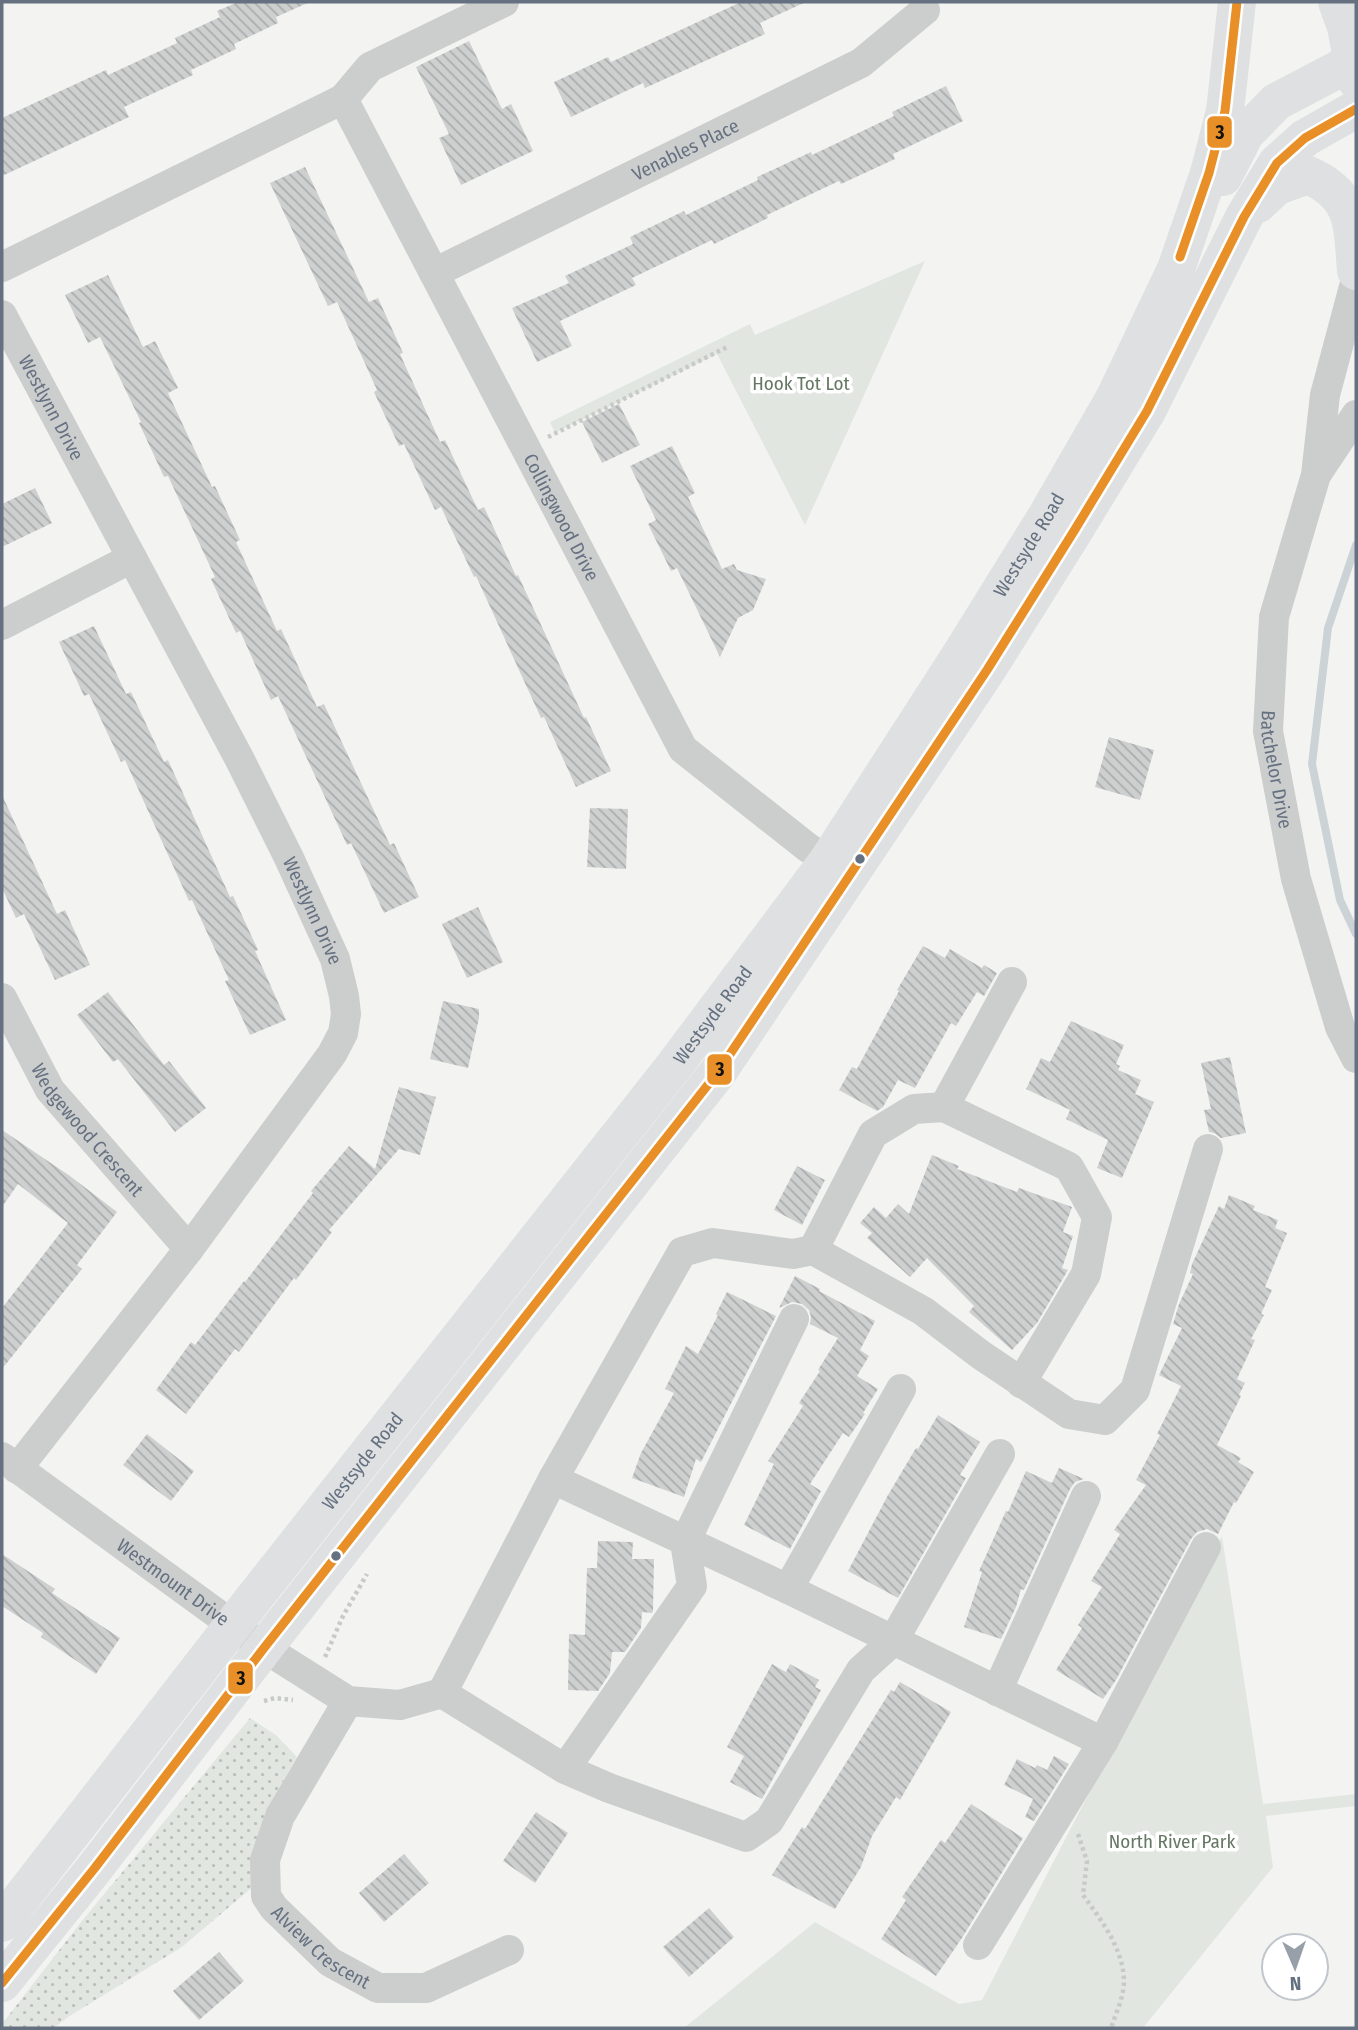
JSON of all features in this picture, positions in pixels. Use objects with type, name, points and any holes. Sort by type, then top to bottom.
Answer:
[{"type":"main road","name":"Westsyde Road","points":[[2,1983],[718,1072],[839,869],[961,654],[1046,517],[1115,397],[1176,269],[1209,173],[1225,111],[1237,2]]},
{"type":"main road","points":[[1176,269],[1245,134],[1276,102],[1355,67],[1337,2]]},
{"type":"main road","name":"Westsyde Road","points":[[2,1923],[674,1066],[839,869],[986,670],[1147,411],[1244,217],[1277,163],[1305,138],[1356,109]]},
{"type":"main road","points":[[1244,217],[1277,186],[1308,175],[1327,183],[1342,199],[1352,221],[1356,271]]},
{"type":"street","points":[[2,267],[343,99],[370,67],[504,2]]},
{"type":"street","name":"Venables Place","points":[[434,273],[862,63],[925,10]]},
{"type":"street","name":"Collingwood Drive","points":[[343,99],[683,749],[839,869]]},
{"type":"street","name":"Batchelor Drive","points":[[1356,279],[1325,395],[1316,475],[1274,617],[1268,731],[1296,879],[1340,1027],[1356,1059]]},
{"type":"street","name":"Westlynn Drive","points":[[2,315],[239,758],[289,858],[335,959],[346,1014],[343,1032],[332,1054],[188,1249],[10,1463]]},
{"type":"street","name":"Batchelor Drive","points":[[1316,475],[1356,415]]},
{"type":"street","points":[[2,625],[132,558]]},
{"type":"street","points":[[944,1107],[1012,982]]},
{"type":"street","name":"Wedgewood Crescent","points":[[2,998],[50,1090],[188,1249]]},
{"type":"street","points":[[813,1250],[873,1134],[914,1109],[944,1107],[1069,1167],[1097,1217],[1086,1274],[1021,1382]]},
{"type":"street","points":[[348,1701],[400,1705],[442,1693],[553,1479],[682,1252],[713,1243],[793,1254],[813,1250],[923,1311],[1069,1414],[1105,1420],[1135,1390],[1208,1149]]},
{"type":"street","points":[[565,1769],[692,1586],[685,1542],[794,1319]]},
{"type":"street","points":[[788,1589],[901,1389]]},
{"type":"street","points":[[442,1693],[565,1769],[609,1788],[746,1837],[769,1821],[861,1670],[894,1641],[1000,1454]]},
{"type":"street","name":"Westmount Drive","points":[[10,1463],[264,1648],[348,1701]]},
{"type":"street","points":[[553,1479],[788,1589],[1103,1742]]},
{"type":"street","points":[[997,1691],[1086,1496]]},
{"type":"street","points":[[978,1945],[1103,1742],[1206,1547]]},
{"type":"street","name":"Alview Crescent","points":[[348,1701],[280,1816],[265,1860],[266,1896],[274,1908],[330,1962],[378,1988],[426,1988],[509,1950]]},
{"type":"path","points":[[525,448],[729,346]]},
{"type":"path","points":[[258,1704],[275,1698],[293,1701]]},
{"type":"path","points":[[1068,1800],[1087,1861],[1083,1895],[1121,1956],[1124,1989],[1111,2028]]},
{"type":"green space","name":"Hook Tot Lot","points":[[925,261],[805,525],[717,354],[555,433],[550,422],[750,324],[755,335]]},
{"type":"green space","name":"North River Park","points":[[1222,1536],[1263,1804],[1356,1794],[1356,1806],[1266,1816],[1273,1867],[1143,2028],[684,2028],[815,1922],[959,2004],[982,2000]]},
{"type":"green space","points":[[250,1718],[276,1735],[297,1757],[265,1812],[255,1869],[255,1885],[182,1947],[54,2028],[2,2028],[2,2024],[81,1922]]},
{"type":"building","points":[[238,2],[310,2],[276,17],[278,23],[234,44],[236,49],[191,70],[193,75],[124,107],[129,117],[2,176],[2,118],[106,70],[108,75],[177,43],[175,38],[220,17],[217,11]]},
{"type":"building","points":[[741,2],[806,2],[760,23],[765,34],[645,88],[643,83],[571,117],[554,82],[608,57],[611,62]]},
{"type":"building","points":[[469,41],[502,109],[511,104],[533,151],[461,185],[439,138],[449,134],[416,67]]},
{"type":"building","points":[[946,86],[963,121],[893,154],[895,159],[841,184],[839,181],[714,244],[712,240],[632,278],[636,285],[560,321],[572,346],[537,362],[512,308],[569,283],[565,276],[633,244],[630,237],[684,211],[686,215],[758,180],[757,177],[811,152],[812,155],[894,116],[892,112]]},
{"type":"building","points":[[305,167],[369,302],[378,298],[440,442],[445,440],[478,510],[484,507],[611,771],[576,787],[441,507],[435,510],[404,444],[399,446],[337,302],[328,306],[270,183]]},
{"type":"building","points":[[108,275],[143,347],[155,341],[178,388],[168,393],[240,540],[236,542],[277,631],[281,629],[317,707],[324,704],[390,845],[394,843],[419,897],[384,913],[351,843],[347,845],[278,696],[271,700],[240,631],[236,633],[211,579],[215,577],[168,476],[164,477],[100,337],[88,343],[65,295]]},
{"type":"building","points":[[619,404],[640,445],[602,463],[582,422]]},
{"type":"building","points":[[672,446],[695,493],[688,497],[722,569],[734,564],[737,570],[766,579],[753,610],[738,618],[720,657],[677,568],[671,571],[648,524],[656,520],[630,466]]},
{"type":"building","points":[[35,488],[52,523],[2,547],[2,504]]},
{"type":"building","points":[[94,626],[126,694],[131,692],[164,762],[168,760],[230,897],[233,896],[258,950],[255,951],[286,1020],[250,1035],[225,981],[229,980],[192,900],[189,901],[125,760],[121,762],[89,694],[84,696],[59,642]]},
{"type":"building","points":[[1109,737],[1154,750],[1140,800],[1095,787]]},
{"type":"building","points":[[2,795],[57,914],[65,910],[90,965],[55,980],[24,914],[16,918],[2,888]]},
{"type":"building","points":[[590,808],[628,809],[626,869],[587,867]]},
{"type":"building","points":[[478,907],[503,962],[467,978],[442,924]]},
{"type":"building","points":[[923,946],[945,958],[950,949],[982,968],[984,965],[997,973],[984,996],[977,992],[956,1026],[951,1023],[915,1088],[898,1080],[883,1107],[877,1111],[839,1090],[852,1067],[857,1069],[899,991],[897,990]]},
{"type":"building","points":[[108,992],[164,1065],[169,1061],[206,1108],[175,1132],[118,1059],[113,1062],[77,1015]]},
{"type":"building","points":[[443,1001],[479,1009],[468,1068],[430,1059]]},
{"type":"building","points":[[1071,1021],[1124,1045],[1116,1064],[1120,1066],[1118,1070],[1141,1080],[1135,1094],[1154,1102],[1122,1178],[1097,1168],[1108,1140],[1066,1119],[1070,1110],[1026,1089],[1041,1058],[1050,1062]]},
{"type":"building","points":[[1230,1057],[1246,1133],[1221,1138],[1209,1132],[1204,1110],[1211,1109],[1201,1063]]},
{"type":"building","points":[[399,1087],[436,1097],[420,1155],[399,1149],[329,1230],[332,1232],[296,1280],[294,1278],[239,1352],[235,1349],[186,1414],[156,1390],[191,1342],[195,1345],[245,1282],[313,1193],[311,1191],[349,1146],[375,1169]]},
{"type":"building","points":[[2,1130],[117,1212],[77,1265],[82,1269],[2,1369],[2,1308],[68,1223],[18,1184],[2,1207]]},
{"type":"building","points":[[932,1155],[959,1166],[957,1169],[1017,1192],[1019,1188],[1072,1207],[1063,1232],[1073,1236],[1062,1268],[1068,1270],[1037,1323],[1012,1350],[969,1312],[974,1306],[927,1258],[910,1277],[867,1238],[872,1233],[860,1223],[874,1207],[886,1218],[898,1204],[909,1214]]},
{"type":"building","points":[[797,1166],[825,1180],[802,1225],[774,1210]]},
{"type":"building","points":[[1229,1195],[1255,1206],[1253,1210],[1278,1220],[1275,1228],[1287,1233],[1265,1287],[1272,1290],[1261,1314],[1264,1315],[1251,1339],[1255,1340],[1237,1379],[1245,1383],[1239,1395],[1241,1396],[1217,1445],[1241,1458],[1238,1462],[1254,1472],[1236,1503],[1234,1502],[1218,1534],[1207,1529],[1197,1532],[1191,1539],[1116,1680],[1103,1699],[1056,1670],[1082,1628],[1078,1625],[1102,1587],[1091,1581],[1120,1534],[1114,1530],[1146,1485],[1136,1480],[1160,1435],[1157,1434],[1181,1386],[1159,1375],[1182,1328],[1173,1324],[1193,1274],[1190,1273],[1192,1264],[1219,1206],[1224,1209]]},
{"type":"building","points":[[795,1276],[875,1321],[860,1350],[869,1356],[857,1376],[878,1389],[849,1437],[843,1433],[810,1484],[821,1491],[790,1549],[744,1525],[774,1464],[768,1461],[803,1406],[799,1403],[838,1338],[810,1324],[809,1310],[802,1304],[792,1302],[779,1308]]},
{"type":"building","points":[[727,1292],[776,1316],[701,1462],[696,1459],[684,1497],[632,1478],[641,1453],[674,1393],[665,1389],[686,1346],[698,1354]]},
{"type":"building","points":[[938,1415],[980,1442],[960,1475],[966,1478],[898,1598],[848,1571],[888,1495]]},
{"type":"building","points":[[147,1434],[194,1471],[171,1501],[123,1465]]},
{"type":"building","points":[[1059,1468],[1084,1479],[1075,1482],[1070,1489],[1024,1590],[1021,1589],[1001,1639],[964,1627],[982,1572],[979,1571],[1026,1471],[1052,1483]]},
{"type":"building","points":[[598,1541],[633,1542],[632,1559],[654,1559],[653,1611],[642,1612],[641,1628],[625,1652],[612,1652],[610,1673],[598,1691],[568,1690],[569,1634],[585,1635],[587,1568],[597,1568]]},
{"type":"building","points":[[2,1554],[55,1589],[52,1593],[120,1638],[96,1674],[41,1637],[43,1633],[2,1606]]},
{"type":"building","points":[[772,1664],[786,1672],[790,1664],[819,1680],[815,1687],[821,1690],[762,1799],[730,1782],[744,1756],[727,1747]]},
{"type":"building","points":[[900,1682],[951,1712],[900,1800],[896,1797],[872,1836],[861,1867],[835,1909],[772,1875],[802,1827],[805,1829],[891,1690],[894,1692]]},
{"type":"building","points":[[1054,1756],[1069,1764],[1034,1821],[1025,1817],[1033,1799],[1004,1785],[1017,1759],[1035,1768],[1037,1765],[1047,1770]]},
{"type":"building","points":[[971,1804],[1023,1838],[936,1976],[881,1939],[906,1900],[902,1897],[941,1840],[945,1843]]},
{"type":"building","points":[[536,1812],[568,1833],[535,1883],[503,1861]]},
{"type":"building","points":[[404,1854],[429,1883],[384,1922],[359,1893]]},
{"type":"building","points":[[709,1908],[734,1937],[689,1977],[663,1947]]},
{"type":"building","points":[[219,1952],[244,1981],[199,2020],[173,1991]]},
{"type":"waterway","points":[[1356,545],[1328,628],[1312,764],[1340,900],[1356,934]]},
{"type":"transit line","name":"3","points":[[1180,257],[1209,173],[1225,111],[1237,2]]},
{"type":"transit line","name":"3","points":[[2,1983],[718,1072],[987,670],[1074,531],[1147,411],[1244,217],[1277,163],[1305,138],[1356,109]]}]
